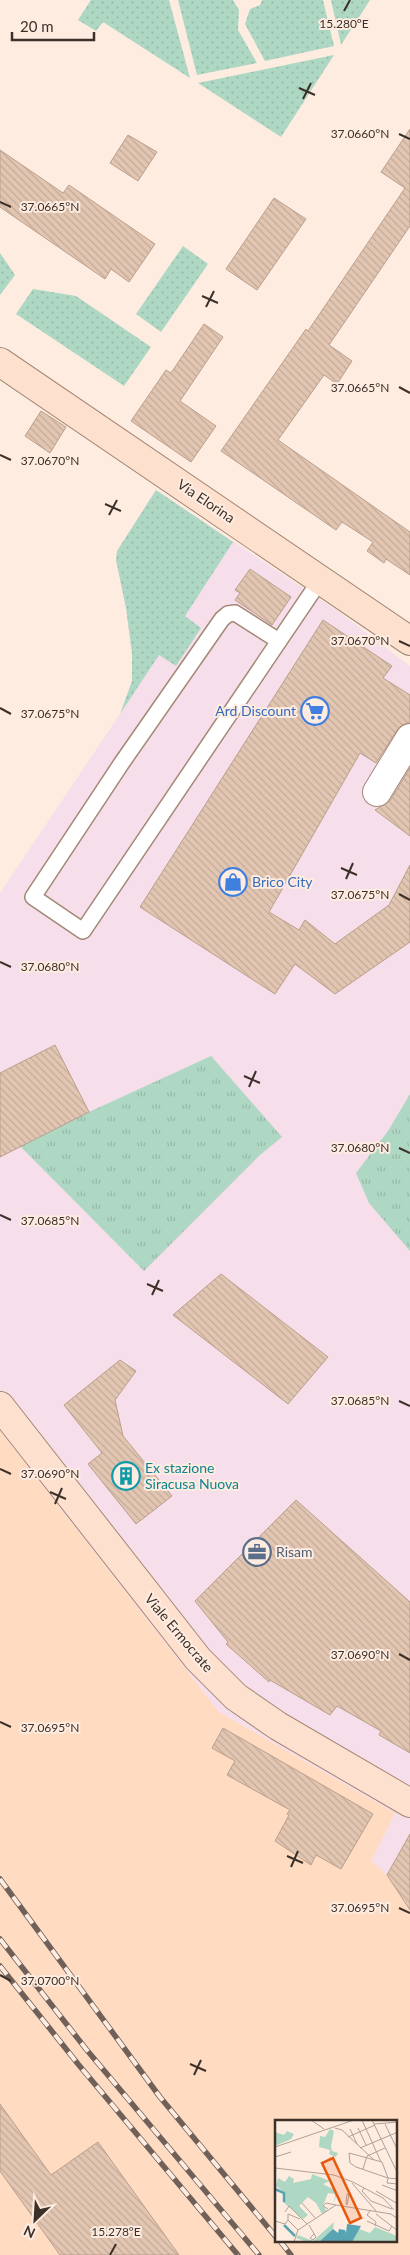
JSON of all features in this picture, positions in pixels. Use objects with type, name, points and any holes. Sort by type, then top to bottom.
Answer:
[{"type":"main road","name":"Via Elorina","points":[[0,362],[410,641]]},
{"type":"main road","name":"Viale Ermocrate","points":[[0,1406],[198,1660],[236,1697],[278,1726],[410,1803]]},
{"type":"street","points":[[377,792],[410,738]]},
{"type":"lane","points":[[279,641],[235,613],[228,614],[222,619],[121,764],[33,897],[83,932],[321,579]]},
{"type":"shaded area","points":[[156,490],[339,612],[410,666],[410,1910],[387,1875],[370,1861],[395,1813],[219,1712],[0,1431],[0,893],[120,714],[128,695],[132,681],[132,653],[126,608],[116,560],[117,551]]},
{"type":"shaded area","points":[[0,1431],[219,1712],[395,1813],[371,1861],[387,1875],[410,1910],[410,2255],[0,2255]]},
{"type":"green space","points":[[91,0],[169,0],[190,78],[103,22],[96,31],[78,20]]},
{"type":"green space","points":[[178,0],[233,0],[239,10],[238,30],[257,63],[197,75]]},
{"type":"green space","points":[[262,0],[323,0],[334,46],[265,61],[245,24],[250,9],[260,5]]},
{"type":"green space","points":[[331,0],[370,0],[341,45]]},
{"type":"green space","points":[[334,55],[281,137],[198,83]]},
{"type":"green space","points":[[183,246],[208,264],[161,332],[136,314]]},
{"type":"green space","points":[[0,253],[15,275],[0,295]]},
{"type":"green space","points":[[33,289],[76,296],[151,347],[124,386],[16,314]]},
{"type":"green space","points":[[156,490],[233,542],[185,616],[201,628],[176,666],[159,655],[120,714],[132,681],[132,653],[126,608],[116,560],[117,551]]},
{"type":"green space","points":[[211,1056],[282,1137],[260,1155],[144,1271],[20,1146]]},
{"type":"green space","points":[[410,1094],[410,1251],[369,1203],[356,1173],[388,1131]]},
{"type":"building","points":[[410,129],[410,226],[329,345],[352,361],[337,384],[324,375],[278,440],[410,532],[410,575],[386,559],[384,563],[367,551],[373,542],[342,522],[336,530],[221,451],[306,329],[308,331],[405,188],[381,172]]},
{"type":"building","points":[[128,135],[157,152],[138,181],[110,163]]},
{"type":"building","points":[[0,150],[63,193],[69,185],[155,244],[129,282],[111,269],[105,279],[0,207]]},
{"type":"building","points":[[274,198],[306,219],[257,290],[226,269]]},
{"type":"building","points":[[204,324],[223,337],[180,401],[216,426],[191,462],[131,421],[166,370],[171,373]]},
{"type":"building","points":[[41,411],[66,427],[50,453],[25,436]]},
{"type":"building","points":[[250,569],[291,597],[272,625],[235,600],[240,593],[235,590]]},
{"type":"building","points":[[323,620],[392,666],[383,678],[410,695],[410,722],[402,725],[397,730],[376,763],[360,753],[269,912],[299,930],[305,920],[335,944],[389,905],[410,865],[410,942],[335,994],[295,964],[275,994],[140,907]]},
{"type":"building","points":[[410,768],[410,836],[375,810],[390,801]]},
{"type":"building","points":[[55,1045],[89,1112],[0,1157],[0,1073]]},
{"type":"building","points":[[221,1274],[328,1357],[288,1404],[173,1315]]},
{"type":"building","points":[[120,1360],[136,1371],[115,1400],[123,1436],[172,1496],[136,1524],[88,1464],[102,1453],[64,1405]]},
{"type":"building","points":[[296,1500],[410,1602],[410,1753],[379,1735],[381,1731],[337,1706],[330,1715],[270,1680],[269,1682],[226,1644],[228,1642],[195,1601]]},
{"type":"building","points":[[223,1728],[373,1814],[341,1869],[316,1855],[311,1865],[275,1841],[290,1810],[227,1775],[235,1761],[212,1748]]},
{"type":"building","points":[[410,1834],[410,1910],[387,1875]]},
{"type":"building","points":[[0,2104],[51,2175],[98,2142],[179,2255],[60,2255],[0,2171]]},
{"type":"railway","points":[[0,1879],[160,2097],[275,2236]]},
{"type":"railway","points":[[0,1939],[86,2049],[259,2255]]},
{"type":"railway","points":[[0,1966],[78,2064],[238,2255]]},
{"type":"railway","points":[[281,2242],[291,2255]]},
{"type":"place","name":"Ard Discount","points":[[315,711]]},
{"type":"place","name":"Brico City","points":[[233,882]]},
{"type":"place","name":"Ex stazione Siracusa Nuova","points":[[126,1476]]},
{"type":"place","name":"Risam","points":[[257,1552]]}]
